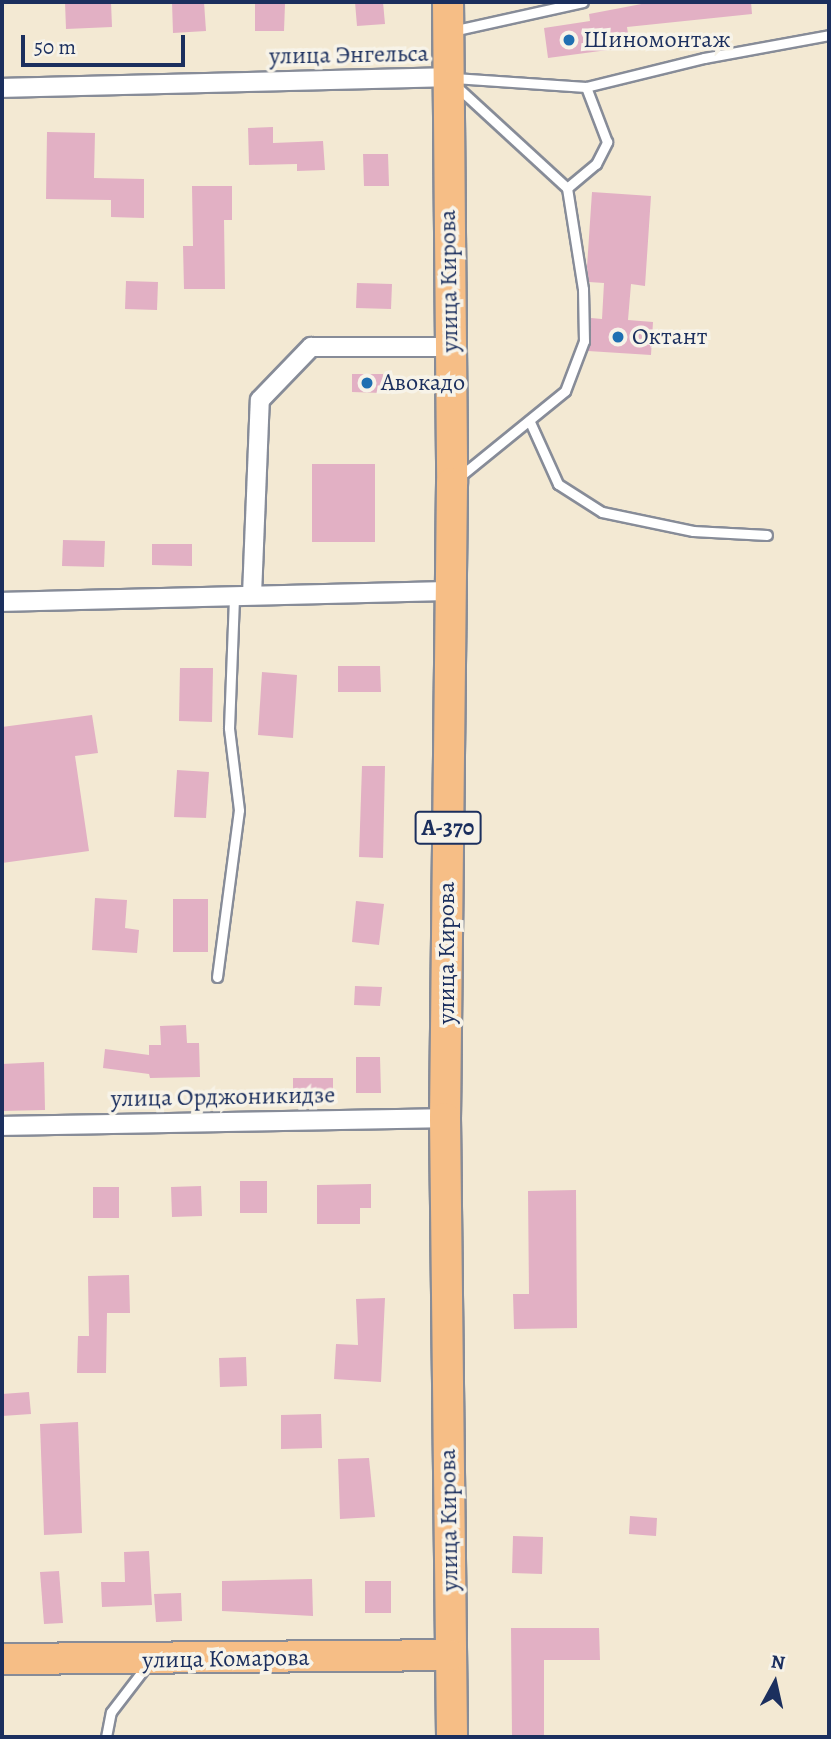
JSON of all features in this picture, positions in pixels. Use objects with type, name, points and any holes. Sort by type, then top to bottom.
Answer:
[{"type":"highway","name":"улица Кирова","points":[[448,2],[446,77],[452,483],[446,1118],[452,1737]]},
{"type":"highway","name":"улица Комарова","points":[[2,1659],[151,1660],[450,1655]]},
{"type":"street","name":"улица Энгельса","points":[[2,88],[446,77]]},
{"type":"street","points":[[243,595],[260,400],[312,347],[450,347]]},
{"type":"street","points":[[2,602],[449,590]]},
{"type":"street","name":"улица Орджоникидзе","points":[[2,1126],[446,1118]]},
{"type":"lane","points":[[449,31],[583,2]]},
{"type":"lane","points":[[446,77],[586,87],[704,58],[829,35]]},
{"type":"lane","points":[[446,77],[566,188],[583,289],[584,341],[565,391],[452,483]]},
{"type":"lane","points":[[566,188],[596,164],[607,142],[586,87]]},
{"type":"lane","points":[[530,422],[558,484],[602,512],[693,531],[767,535]]},
{"type":"lane","points":[[217,977],[239,810],[229,728],[243,595]]},
{"type":"lane","points":[[106,1737],[111,1712],[151,1660]]},
{"type":"building","points":[[65,2],[111,2],[112,27],[66,29]]},
{"type":"building","points":[[172,2],[204,2],[206,31],[173,33]]},
{"type":"building","points":[[355,2],[383,2],[385,24],[357,26]]},
{"type":"building","points":[[652,2],[751,2],[752,14],[627,27],[630,47],[548,58],[544,28],[590,21],[589,14]]},
{"type":"building","points":[[255,4],[285,4],[284,31],[255,31]]},
{"type":"building","points":[[273,127],[273,143],[323,141],[325,170],[297,171],[297,164],[249,165],[248,128]]},
{"type":"building","points":[[47,132],[95,133],[94,178],[144,179],[144,218],[111,217],[111,200],[46,199]]},
{"type":"building","points":[[363,154],[388,154],[389,186],[364,186]]},
{"type":"building","points":[[192,186],[232,186],[232,220],[224,220],[225,289],[184,289],[183,246],[193,246]]},
{"type":"building","points":[[592,192],[651,196],[645,286],[631,284],[628,320],[653,322],[651,355],[588,351],[591,318],[602,319],[604,283],[589,282],[587,267]]},
{"type":"building","points":[[126,281],[158,282],[157,310],[125,309]]},
{"type":"building","points":[[357,283],[392,284],[391,309],[356,308]]},
{"type":"building","name":"Авокадо","points":[[352,374],[383,374],[382,393],[352,392]]},
{"type":"building","points":[[312,464],[375,464],[375,542],[312,542]]},
{"type":"building","points":[[63,540],[105,541],[104,567],[62,566]]},
{"type":"building","points":[[152,544],[192,544],[192,566],[152,565]]},
{"type":"building","points":[[338,666],[380,666],[381,692],[338,692]]},
{"type":"building","points":[[180,668],[213,668],[212,722],[179,721]]},
{"type":"building","points":[[262,672],[297,675],[293,738],[258,735]]},
{"type":"building","points":[[92,715],[98,753],[75,756],[89,851],[2,863],[2,727]]},
{"type":"building","points":[[362,766],[385,766],[383,858],[359,857]]},
{"type":"building","points":[[177,770],[209,772],[206,818],[174,817]]},
{"type":"building","points":[[95,898],[127,900],[125,928],[139,930],[137,953],[92,950]]},
{"type":"building","points":[[173,899],[208,899],[208,952],[173,952]]},
{"type":"building","points":[[356,901],[384,904],[379,945],[352,942]]},
{"type":"building","points":[[355,986],[382,987],[380,1006],[354,1005]]},
{"type":"building","points":[[186,1025],[187,1043],[199,1043],[200,1077],[150,1078],[149,1074],[103,1068],[105,1049],[149,1055],[149,1045],[161,1045],[160,1026]]},
{"type":"building","points":[[356,1057],[380,1057],[381,1093],[356,1093]]},
{"type":"building","points":[[44,1062],[45,1110],[3,1111],[2,1064]]},
{"type":"building","points":[[293,1078],[333,1078],[333,1102],[293,1102]]},
{"type":"building","points":[[240,1181],[267,1181],[267,1213],[240,1213]]},
{"type":"building","points":[[371,1184],[371,1208],[360,1208],[360,1224],[317,1224],[317,1185]]},
{"type":"building","points":[[201,1186],[202,1216],[172,1217],[171,1187]]},
{"type":"building","points":[[93,1187],[119,1187],[119,1218],[93,1218]]},
{"type":"building","points":[[576,1190],[577,1328],[514,1329],[513,1294],[529,1294],[528,1191]]},
{"type":"building","points":[[129,1275],[130,1313],[107,1313],[106,1373],[77,1373],[78,1336],[89,1336],[88,1276]]},
{"type":"building","points":[[385,1298],[381,1382],[334,1379],[336,1344],[358,1345],[356,1299]]},
{"type":"building","points":[[246,1357],[247,1386],[220,1387],[219,1358]]},
{"type":"building","points":[[29,1392],[31,1414],[2,1416],[2,1394]]},
{"type":"building","points":[[321,1414],[322,1448],[281,1449],[281,1415]]},
{"type":"building","points":[[78,1422],[82,1533],[44,1535],[40,1424]]},
{"type":"building","points":[[369,1458],[375,1517],[340,1519],[338,1459]]},
{"type":"building","points":[[630,1516],[657,1518],[656,1536],[629,1534]]},
{"type":"building","points":[[513,1536],[543,1537],[542,1574],[512,1573]]},
{"type":"building","points":[[149,1551],[152,1605],[102,1607],[101,1582],[125,1582],[124,1552]]},
{"type":"building","points":[[59,1571],[63,1623],[44,1624],[40,1572]]},
{"type":"building","points":[[312,1579],[313,1616],[222,1611],[222,1581]]},
{"type":"building","points":[[365,1581],[391,1581],[391,1613],[365,1613]]},
{"type":"building","points":[[181,1593],[182,1621],[156,1622],[154,1594]]},
{"type":"building","points":[[511,1628],[599,1628],[600,1660],[544,1660],[544,1737],[512,1737]]},
{"type":"place","name":"Шиномонтаж","points":[[569,40]]},
{"type":"place","name":"Октант","points":[[618,337]]},
{"type":"place","name":"Авокадо","points":[[367,383]]}]
